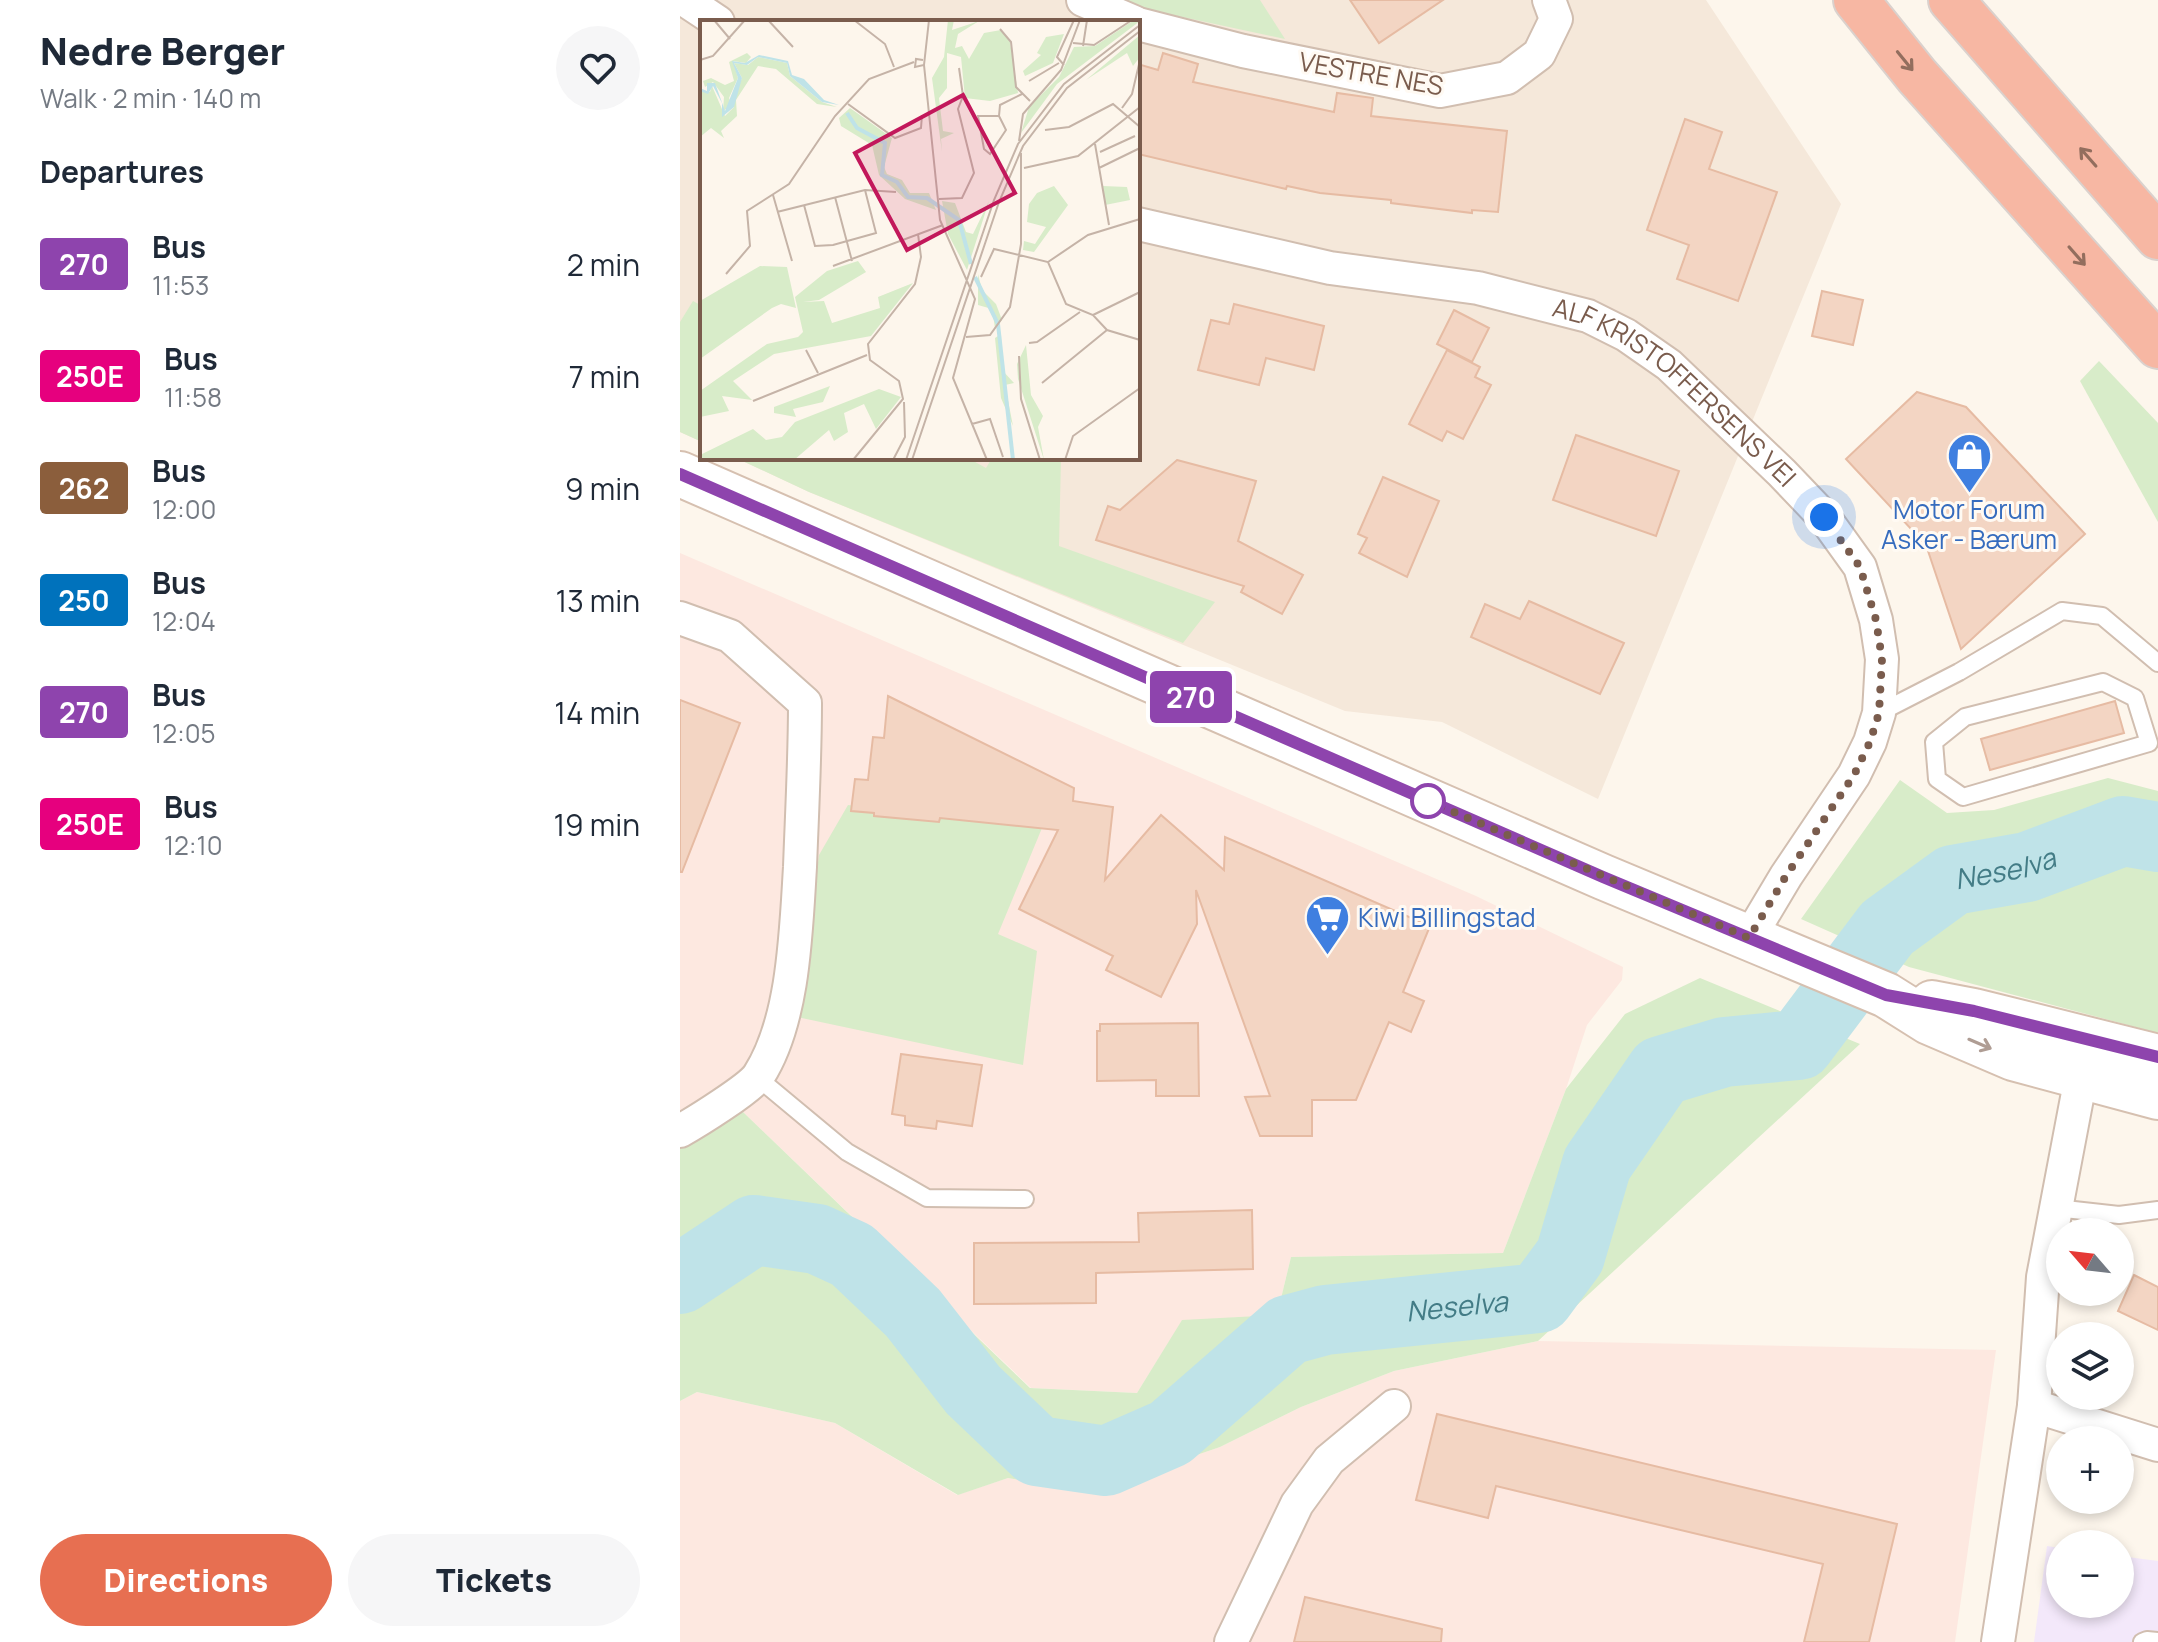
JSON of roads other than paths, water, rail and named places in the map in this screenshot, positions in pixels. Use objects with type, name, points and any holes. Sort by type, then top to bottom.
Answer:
[{"type":"highway","points":[[1856,0],[1917,76],[2158,346]]},
{"type":"highway","points":[[1951,0],[2158,237]]},
{"type":"main road","points":[[680,474],[1749,938],[1886,995],[1974,1011],[2085,1058],[2158,1097]]},
{"type":"main road","points":[[2085,1058],[2158,1057]]},
{"type":"street","points":[[685,0],[715,20]]},
{"type":"street","name":"VESTRE NES","points":[[1083,0],[1129,20]]},
{"type":"street","name":"VESTRE NES","points":[[1140,24],[1243,51],[1440,91],[1507,78],[1539,54],[1556,19],[1549,0]]},
{"type":"street","name":"ALF KRISTOFFERSENS VEI","points":[[1140,224],[1330,268],[1478,288],[1588,316],[1626,335],[1669,365],[1824,517],[1860,567],[1876,620],[1882,659],[1879,713],[1870,742],[1854,775],[1786,876],[1749,938]]},
{"type":"street","points":[[680,618],[730,636],[805,703],[796,943],[787,998],[775,1041],[758,1078],[680,1131]]},
{"type":"street","points":[[1998,1642],[2034,1406],[2043,1277],[2085,1058]]},
{"type":"street","points":[[1231,1642],[1297,1504],[1329,1460],[1394,1406]]},
{"type":"street","points":[[2034,1406],[2158,1445]]},
{"type":"lane","points":[[1879,713],[1959,672],[2062,611],[2102,616],[2158,663]]},
{"type":"lane","points":[[2103,682],[2135,698],[2154,742],[1963,797],[1937,779],[1934,742],[1965,717],[2103,682]]},
{"type":"lane","points":[[758,1078],[847,1152],[927,1198],[1025,1199]]},
{"type":"lane","points":[[2056,1208],[2119,1215],[2158,1210]]},
{"type":"lane","points":[[2142,1642],[2158,1641]]},
{"type":"waterway","name":"Neselva","points":[[680,1279],[754,1230],[817,1239],[852,1255],[913,1313],[973,1390],[1037,1451],[1106,1461],[1170,1433],[1288,1330],[1325,1320],[1539,1298],[1570,1256],[1597,1164],[1661,1071],[1724,1052],[1799,1045],[1887,928],[1953,880],[2027,867],[2123,831],[2158,837]]},
{"type":"place","name":"Motor Forum Asker - Bærum","points":[[1969,494]]},
{"type":"place","name":"Kiwi Billingstad","points":[[1327,957]]}]
